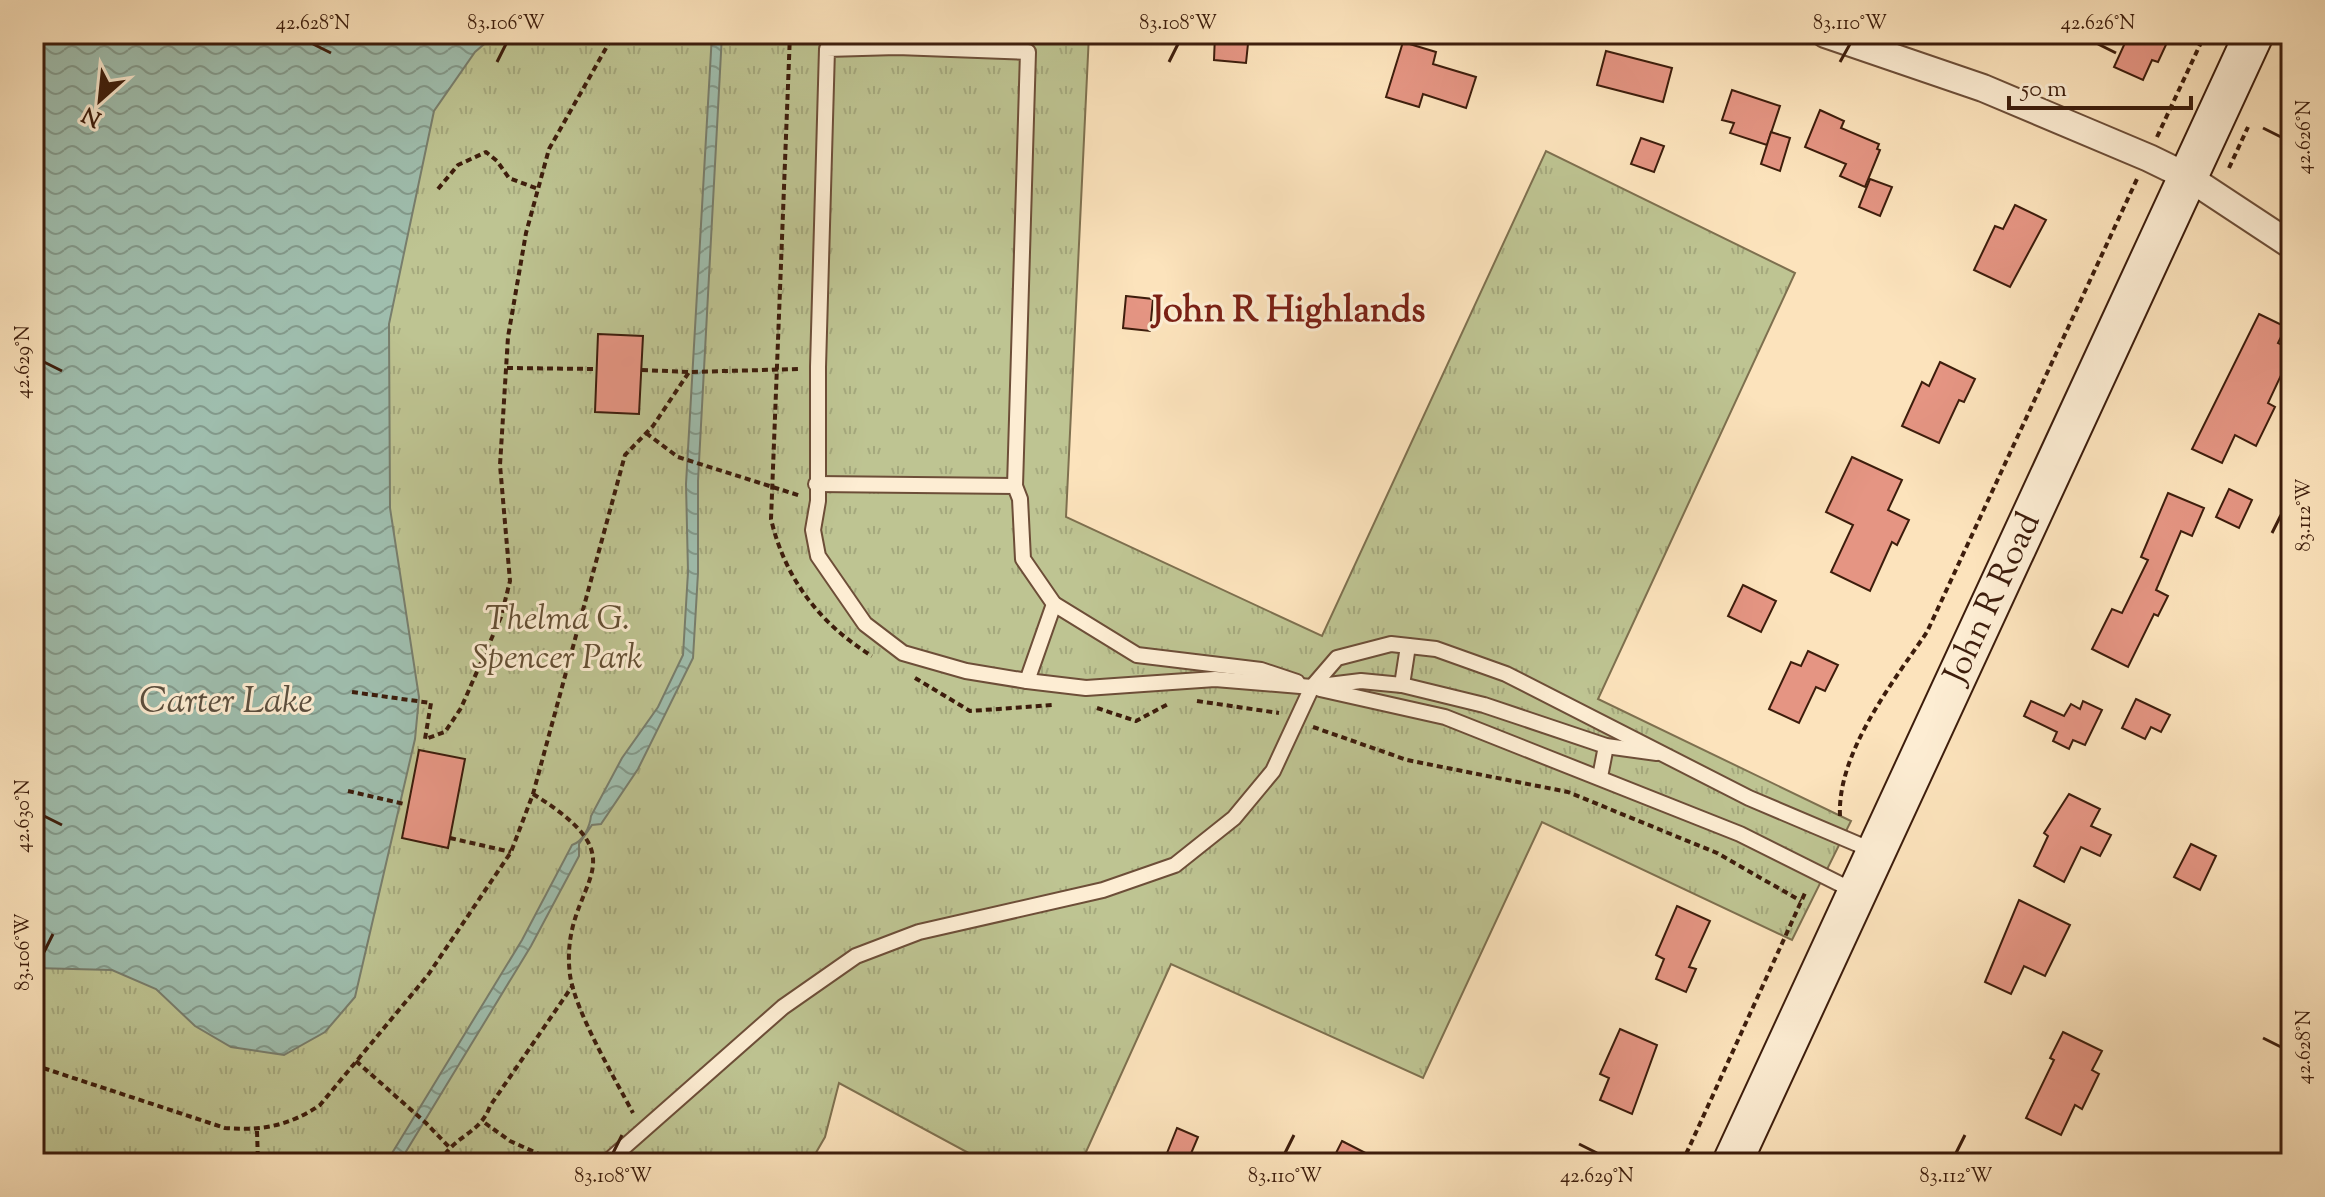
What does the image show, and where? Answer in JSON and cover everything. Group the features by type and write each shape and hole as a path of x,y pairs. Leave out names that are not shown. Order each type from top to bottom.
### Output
{"main road":[{"name":"John R Road","path":"1732,1163 2254,34"}],"street":[{"path":"1825,34 1983,88 2188,177 2291,245"}],"lane":[{"path":"1657,753 1606,746 1484,705 1402,685 1361,681 1312,687 1215,679 1086,688 1027,681 966,671 903,653 865,624 818,556 813,530 818,501 818,367 828,42 1028,52 1015,486 1020,499 1023,559 1054,604 1137,655 1261,670 1312,687 1445,717 1740,834 1856,892"},
{"path":"816,484 1015,486"},
{"path":"1027,681 1054,604"},
{"path":"606,1163 783,1007 856,956 919,932 1103,890 1175,865 1234,818 1273,771 1312,687 1337,658 1391,644 1436,649 1506,674 1749,798 1875,851"},
{"path":"1402,685 1408,646"},
{"path":"1600,777 1606,746"}],"path":[{"path":"352,692 431,703 425,739 445,732 461,708 501,617 510,581 500,465 508,337 526,233 549,149 614,34"},
{"path":"790,34 771,519 778,552 803,594 839,635 877,659"},
{"path":"2156,139 2205,34"},
{"path":"438,189 458,165 486,152 509,178 538,189"},
{"path":"1840,816 1843,780 1892,679 1927,632 2138,177"},
{"path":"642,370 689,372 818,367"},
{"path":"506,368 596,369"},
{"path":"34,1065 225,1128 257,1131 303,1116 320,1105 428,975 511,852 533,794 625,455 646,433 689,372"},
{"path":"646,433 678,457 818,501"},
{"path":"902,672 970,711 1063,705"},
{"path":"1089,705 1136,721 1178,697"},
{"path":"1193,701 1274,711 1407,760 1568,792 1717,853 1801,901"},
{"path":"348,791 404,804"},
{"path":"533,794 581,831 595,857 593,873 575,913 568,945 573,985 618,1085 642,1129"},
{"path":"450,838 511,852"},
{"path":"1682,1163 1805,893"},
{"path":"440,1163 449,1147 485,1123 490,1106 573,985"},
{"path":"356,1061 449,1147"},
{"path":"485,1123 510,1141 559,1163"},
{"path":"257,1131 258,1163"}],"green space":[{"name":"Thelma G. Spencer Park","path":"34,34 1089,34 1066,517 1322,636 1546,151 1795,273 1598,699 1851,821 1792,940 1542,822 1423,1078 1171,964 1081,1163 987,1163 839,1083 825,1137 810,1163 34,1163"}],"water":[{"name":"Carter Lake","path":"34,34 496,34 475,52 434,111 389,324 390,508 419,697 415,739 355,997 325,1032 284,1055 231,1047 195,1026 156,989 112,970 34,968"},
{"path":"712,34 722,34 698,481 698,573 693,658 638,769 601,824 592,825 579,844 579,856 531,946 399,1163 386,1163 522,940 572,845 585,833 622,758 658,707 683,655 688,572 686,484"}],"building":[{"path":"1215,34 1249,34 1246,63 1214,60"},
{"path":"2129,34 2171,34 2158,62 2152,60 2143,80 2114,67"},
{"path":"1403,42 1436,52 1433,64 1476,77 1466,108 1423,94 1419,107 1386,97"},
{"path":"1606,51 1672,68 1663,102 1597,85"},
{"path":"1732,90 1780,106 1767,145 1730,133 1734,123 1722,120"},
{"path":"1820,110 1844,121 1841,128 1879,144 1877,149 1880,150 1865,187 1840,176 1846,164 1805,147"},
{"path":"1771,132 1790,138 1780,171 1761,164"},
{"path":"1641,138 1664,146 1654,172 1631,164"},
{"path":"1870,179 1892,187 1880,216 1859,207"},
{"path":"2015,205 2046,220 2010,287 1974,270 1995,226 2003,229"},
{"path":"1126,296 1153,299 1150,331 1123,328"},
{"path":"2259,314 2286,327 2278,343 2291,349 2291,354 2268,403 2275,407 2256,446 2235,435 2222,463 2192,449"},
{"path":"598,334 643,336 639,414 595,412"},
{"path":"1940,362 1975,379 1964,402 1959,400 1939,443 1902,426 1922,382 1929,386"},
{"path":"1852,457 1902,480 1888,510 1909,520 1897,545 1892,542 1870,591 1831,572 1853,525 1826,512"},
{"path":"2229,489 2252,500 2239,528 2216,517"},
{"path":"2168,493 2204,508 2192,536 2181,531 2156,590 2168,596 2158,616 2154,614 2128,667 2092,649 2112,609 2122,613 2148,560 2141,557"},
{"path":"1743,585 1776,601 1761,632 1728,616"},
{"path":"1808,651 1838,665 1825,691 1816,687 1799,723 1769,709 1791,662 1801,666"},
{"path":"2136,699 2170,715 2161,732 2151,727 2145,739 2122,728"},
{"path":"2031,701 2064,716 2071,704 2080,709 2083,701 2102,710 2085,745 2073,740 2069,749 2053,741 2057,732 2024,716"},
{"path":"419,750 465,759 448,848 402,838"},
{"path":"2069,794 2100,809 2091,826 2111,835 2100,856 2081,847 2064,882 2034,866 2048,836 2044,833"},
{"path":"2191,844 2216,856 2200,890 2174,877"},
{"path":"2019,900 2070,925 2045,976 2024,966 2011,994 1985,982"},
{"path":"1677,906 1710,921 1689,967 1696,969 1686,992 1656,979 1664,959 1656,955"},
{"path":"1620,1029 1657,1045 1632,1114 1600,1100 1609,1078 1600,1074"},
{"path":"2063,1032 2102,1051 2092,1070 2099,1074 2082,1109 2075,1105 2061,1135 2026,1118 2054,1060 2050,1058"},
{"path":"1177,1128 1198,1137 1187,1163 1163,1163"},
{"path":"1342,1141 1385,1163 1331,1163"}],"district":[{"name":"John R Highlands","path":"1289,312"}]}
